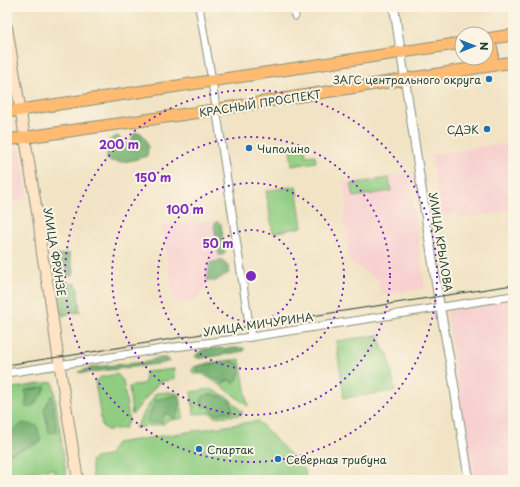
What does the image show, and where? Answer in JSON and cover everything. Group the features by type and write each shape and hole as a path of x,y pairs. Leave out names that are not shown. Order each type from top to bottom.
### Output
{"main road":[{"name":"УЛИЦА ФРУНЗЕ","path":"7,27 78,480"},
{"path":"494,38 513,35"},
{"path":"7,112 454,44"},
{"name":"КРАСНЫЙ ПРОСПЕКТ","path":"494,65 513,62"},
{"name":"КРАСНЫЙ ПРОСПЕКТ","path":"7,140 216,110 490,66"}],"street":[{"path":"199,7 212,81 251,337"},
{"path":"293,7 295,16"},
{"name":"УЛИЦА КРЫЛОВА","path":"394,7 440,308 469,480"},
{"name":"УЛИЦА МИЧУРИНА","path":"7,373 513,296"}],"shaded area":[{"path":"513,142 513,210 461,218 457,213 441,216 431,155"},
{"path":"21,149 28,199 7,203 7,151"},
{"path":"409,173 425,288 381,295 378,279 350,262 344,220 347,203 344,183"},
{"path":"215,220 225,281 208,283 197,299 174,302 162,226 194,221 196,223"},
{"path":"513,299 513,480 472,480 447,311"}],"green space":[{"path":"135,133 141,133 147,141 147,156 123,162 107,160 107,146 110,139 118,136 123,143 131,143"},
{"path":"305,148 306,156 315,155 316,162 292,166 290,150"},
{"path":"389,178 391,191 354,197 351,184"},
{"path":"296,186 302,227 273,233 266,191"},
{"path":"217,221 221,224 225,253 223,255 219,255 214,225"},
{"path":"69,253 74,272 73,275 56,275 54,256"},
{"path":"222,260 228,265 229,273 216,281 207,280 210,263"},
{"path":"70,283 76,284 78,288 80,312 62,316 58,301 58,293 61,286"},
{"path":"379,335 382,348 388,354 395,391 344,398 336,341"},
{"path":"244,348 244,351 221,355 201,358 197,358 195,356 200,351 205,349"},
{"path":"157,358 167,358 170,361 89,373 78,372 93,367 147,362"},
{"path":"240,359 248,406 223,387 202,374 193,374 192,370 194,367 212,362"},
{"path":"232,361 238,363 239,369 238,377 233,384 228,380 222,384 204,372 197,372 198,366"},
{"path":"174,369 174,379 159,382 132,415 129,387 145,383 145,372"},
{"path":"117,374 123,380 129,420 125,428 107,430 102,426 95,381 101,377"},
{"path":"53,382 67,480 56,480 54,469 25,472 21,476 21,480 7,480 7,389"},
{"path":"46,387 36,403 29,408 25,406 27,397 25,390"},
{"path":"211,389 229,398 243,413 240,415 214,417 210,413 194,414 191,392"},
{"path":"170,392 180,394 183,418 166,421 164,424 135,428 156,393"},
{"path":"210,394 221,396 230,401 233,410 231,413 224,412 214,414 209,405 207,407 203,407 201,405 202,398"},
{"path":"52,395 57,432 49,433 44,409"},
{"path":"176,395 180,407 178,414 174,419 169,414 165,414 162,423 149,423 147,421 155,400"},
{"name":"Спартак","path":"258,421 305,470 306,480 93,480 91,461 94,458 108,456 116,443"},
{"path":"23,423 37,426 41,442 7,455 7,435"}],"tram line":[{"path":"7,365 513,285"}],"place":[{"name":"ЗАГС центрального округа","path":"489,79"},
{"name":"СДЭК","path":"487,129"},
{"name":"Чиполино","path":"249,148"},
{"name":"Спартак","path":"199,449"},
{"name":"Северная трибуна","path":"278,459"}]}
